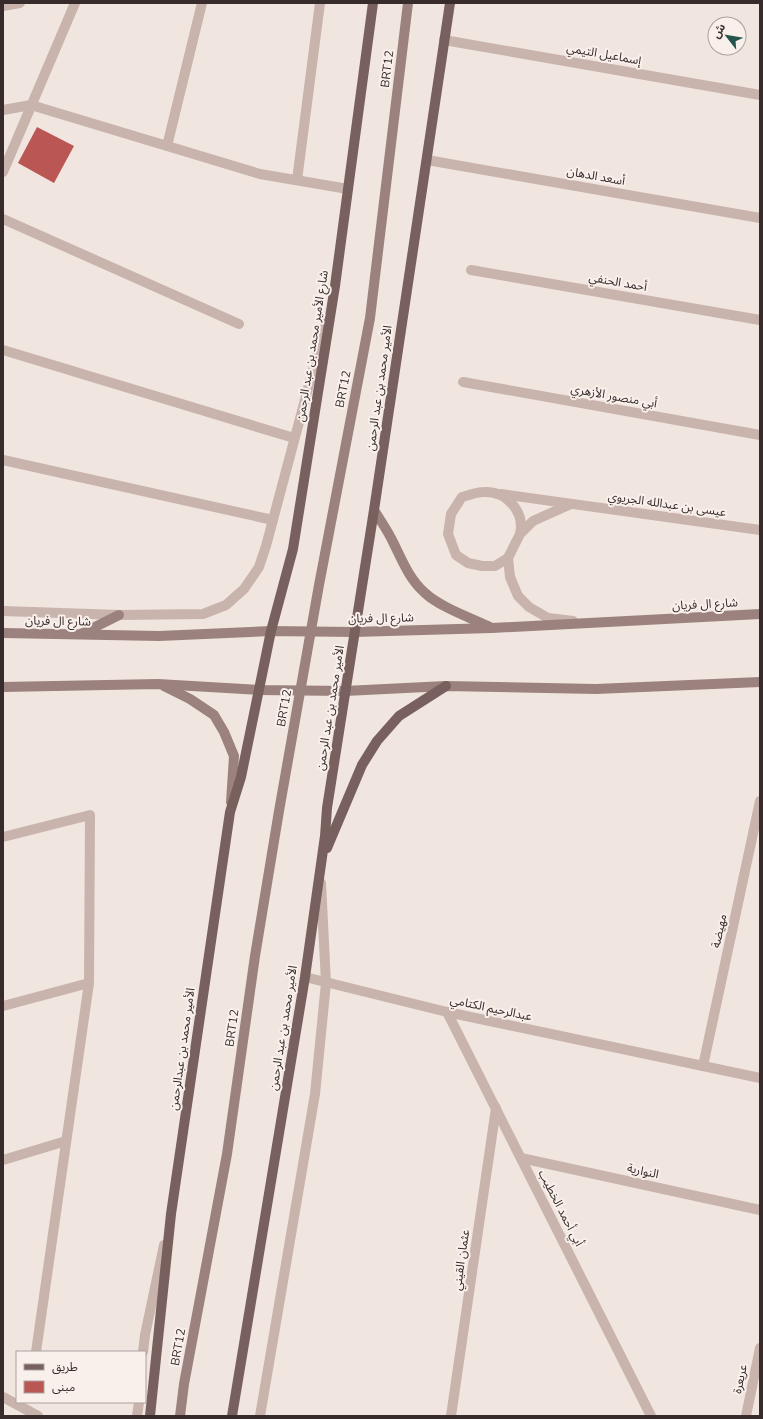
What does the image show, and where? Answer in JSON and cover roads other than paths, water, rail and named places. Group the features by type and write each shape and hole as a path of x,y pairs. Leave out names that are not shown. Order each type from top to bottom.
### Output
{"main road":[{"name":"شارع الأمير محمد بن عبد الرحمن","path":"259,690 271,631 293,549 335,286 373,3"},
{"name":"BRT12","path":"180,1416 184,1384 227,1154 255,956 300,690 370,318 408,3"},
{"name":"الأمير محمد بن عبد الرحمن","path":"232,1416 305,977 321,867 327,808 374,510 450,3"},
{"path":"374,510 393,541 412,580 426,594 445,606 492,628"},
{"name":"شارع ال فريان","path":"3,633 159,636 271,631 354,632 492,628 760,614"},
{"path":"80,635 119,615"},
{"path":"3,687 158,684 259,690 345,691 446,686 596,689 760,682"},
{"path":"158,684 190,699 214,715 224,732 234,756 230,812"},
{"path":"321,867 362,765 377,741 399,716 446,686"},
{"name":"الأمير محمد بن عبدالرحمن","path":"150,1416 171,1214 230,812 241,777 259,690"}],"street":[{"path":"3,6 20,3"},
{"path":"3,172 75,3"},
{"path":"167,146 202,3"},
{"path":"297,180 320,3"},
{"name":"إسماعيل التيمي","path":"444,40 760,95"},
{"path":"3,110 31,105 260,174 348,189"},
{"name":"أسعد الدهان","path":"427,160 760,218"},
{"path":"3,219 239,324"},
{"name":"أحمد الحنفي","path":"471,270 760,320"},
{"path":"3,611 119,615 203,614 226,605 244,589 259,567 273,520 335,286"},
{"path":"3,350 294,438"},
{"name":"أبي منصور الأزهري","path":"463,382 760,435"},
{"path":"3,460 273,520"},
{"path":"484,492 497,493 516,509 521,520 520,534 508,558 495,566 468,563 456,555 448,534 452,514 462,497 484,492"},
{"name":"عيسى بن عبدالله الجريوي","path":"497,493 760,530"},
{"path":"520,534 533,521 571,504"},
{"path":"508,558 510,577 518,596 529,607 548,618 587,623"},
{"name":"مهيضة","path":"703,1066 760,801"},
{"path":"3,837 90,815 90,983 36,1351"},
{"path":"260,1416 315,1094 326,983 321,867"},
{"path":"305,977 326,983"},
{"path":"3,1006 90,983"},
{"name":"عبدالرحيم الكتامي","path":"326,983 447,1012 760,1078"},
{"name":"أبي أحمد الخطيب","path":"447,1012 651,1416"},
{"name":"عثمان القيني","path":"451,1416 496,1108"},
{"path":"3,1160 66,1141"},
{"name":"النوارية","path":"521,1158 760,1210"},
{"path":"143,1351 145,1335 171,1214"},
{"name":"عريعرة","path":"746,1416 760,1349"},
{"path":"3,1397 16,1402"},
{"path":"137,1416 138,1403"},
{"path":"28,1406 38,1416"}]}
